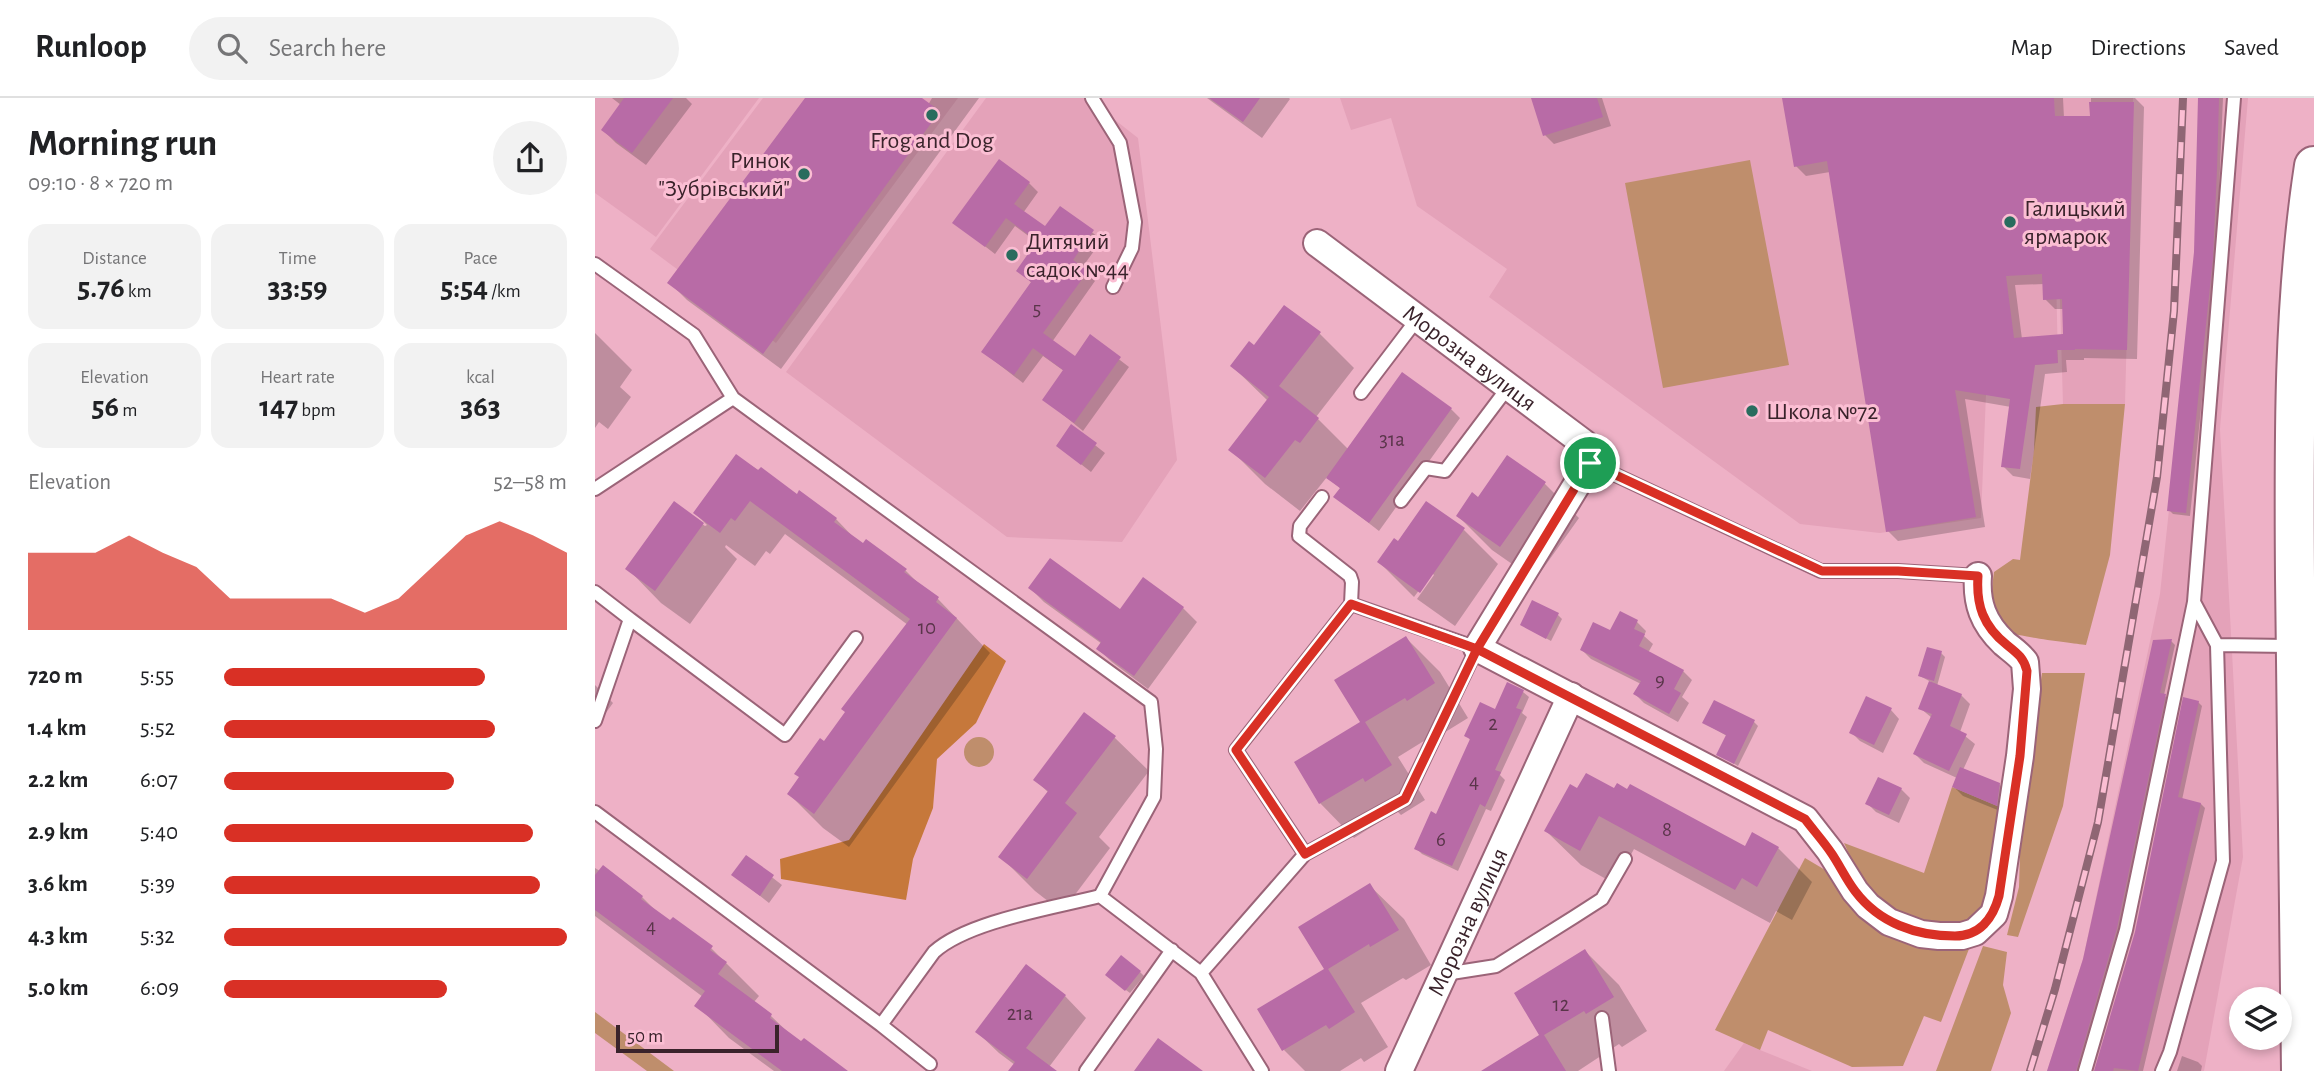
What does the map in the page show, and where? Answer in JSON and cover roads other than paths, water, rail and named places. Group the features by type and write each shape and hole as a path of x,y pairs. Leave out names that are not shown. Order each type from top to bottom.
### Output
{"main road":[{"path":"2301,1071 2307,991 2294,646 2304,580 2293,458 2296,353 2306,218 2314,166"}],"street":[{"name":"Морозна вулиця","path":"1317,243 1585,444 1590,463"},
{"path":"1590,463 1477,649 1805,819 1868,906 1889,922 1921,934 1962,936 1975,932 1994,914 2010,827 2020,756 2027,671 2025,662 2018,653 2005,644 1983,617 1978,604 1978,576"},
{"name":"Морозна вулиця","path":"1399,1071 1571,696"}],"lane":[{"path":"1092,98 1120,143 1135,222 1132,248 1113,287"},
{"path":"2085,1071 2126,930 2195,602 2234,98"},
{"path":"595,264 694,335 733,398 1151,702 1156,749 1154,797 1100,896 992,923 944,942 881,1025"},
{"path":"1361,393 1418,318"},
{"path":"1401,501 1426,468 1445,471 1509,386"},
{"path":"595,489 733,398"},
{"path":"1590,463 1822,571 1898,571 1978,576"},
{"path":"1305,854 1236,750 1351,604 1350,576 1299,536 1300,526 1322,497"},
{"path":"595,592 785,735 856,638"},
{"path":"2162,1071 2170,1052 2223,861 2217,645 2195,602"},
{"path":"1201,973 1305,854 1405,799 1477,649 1351,604"},
{"path":"595,720 630,619"},
{"path":"2217,645 2294,646"},
{"path":"595,812 930,1064"},
{"path":"1445,974 1496,966 1574,918 1602,899 1625,859"},
{"path":"1100,896 1201,973 1262,1071"},
{"path":"1086,1071 1172,950"},
{"path":"1602,1018 1609,1071"}],"railway":[{"path":"2030,1071 2055,989 2098,822 2157,477 2174,311 2183,98"}],"place":[{"name":"Frog and Dog","path":"932,115"},
{"name":"Ринок \"Зубрівський\"","path":"804,174"},
{"name":"Галицький ярмарок","path":"2010,222"},
{"name":"Дитячий садок №44","path":"1012,255"},
{"name":"Школа №72","path":"1752,411"}]}
